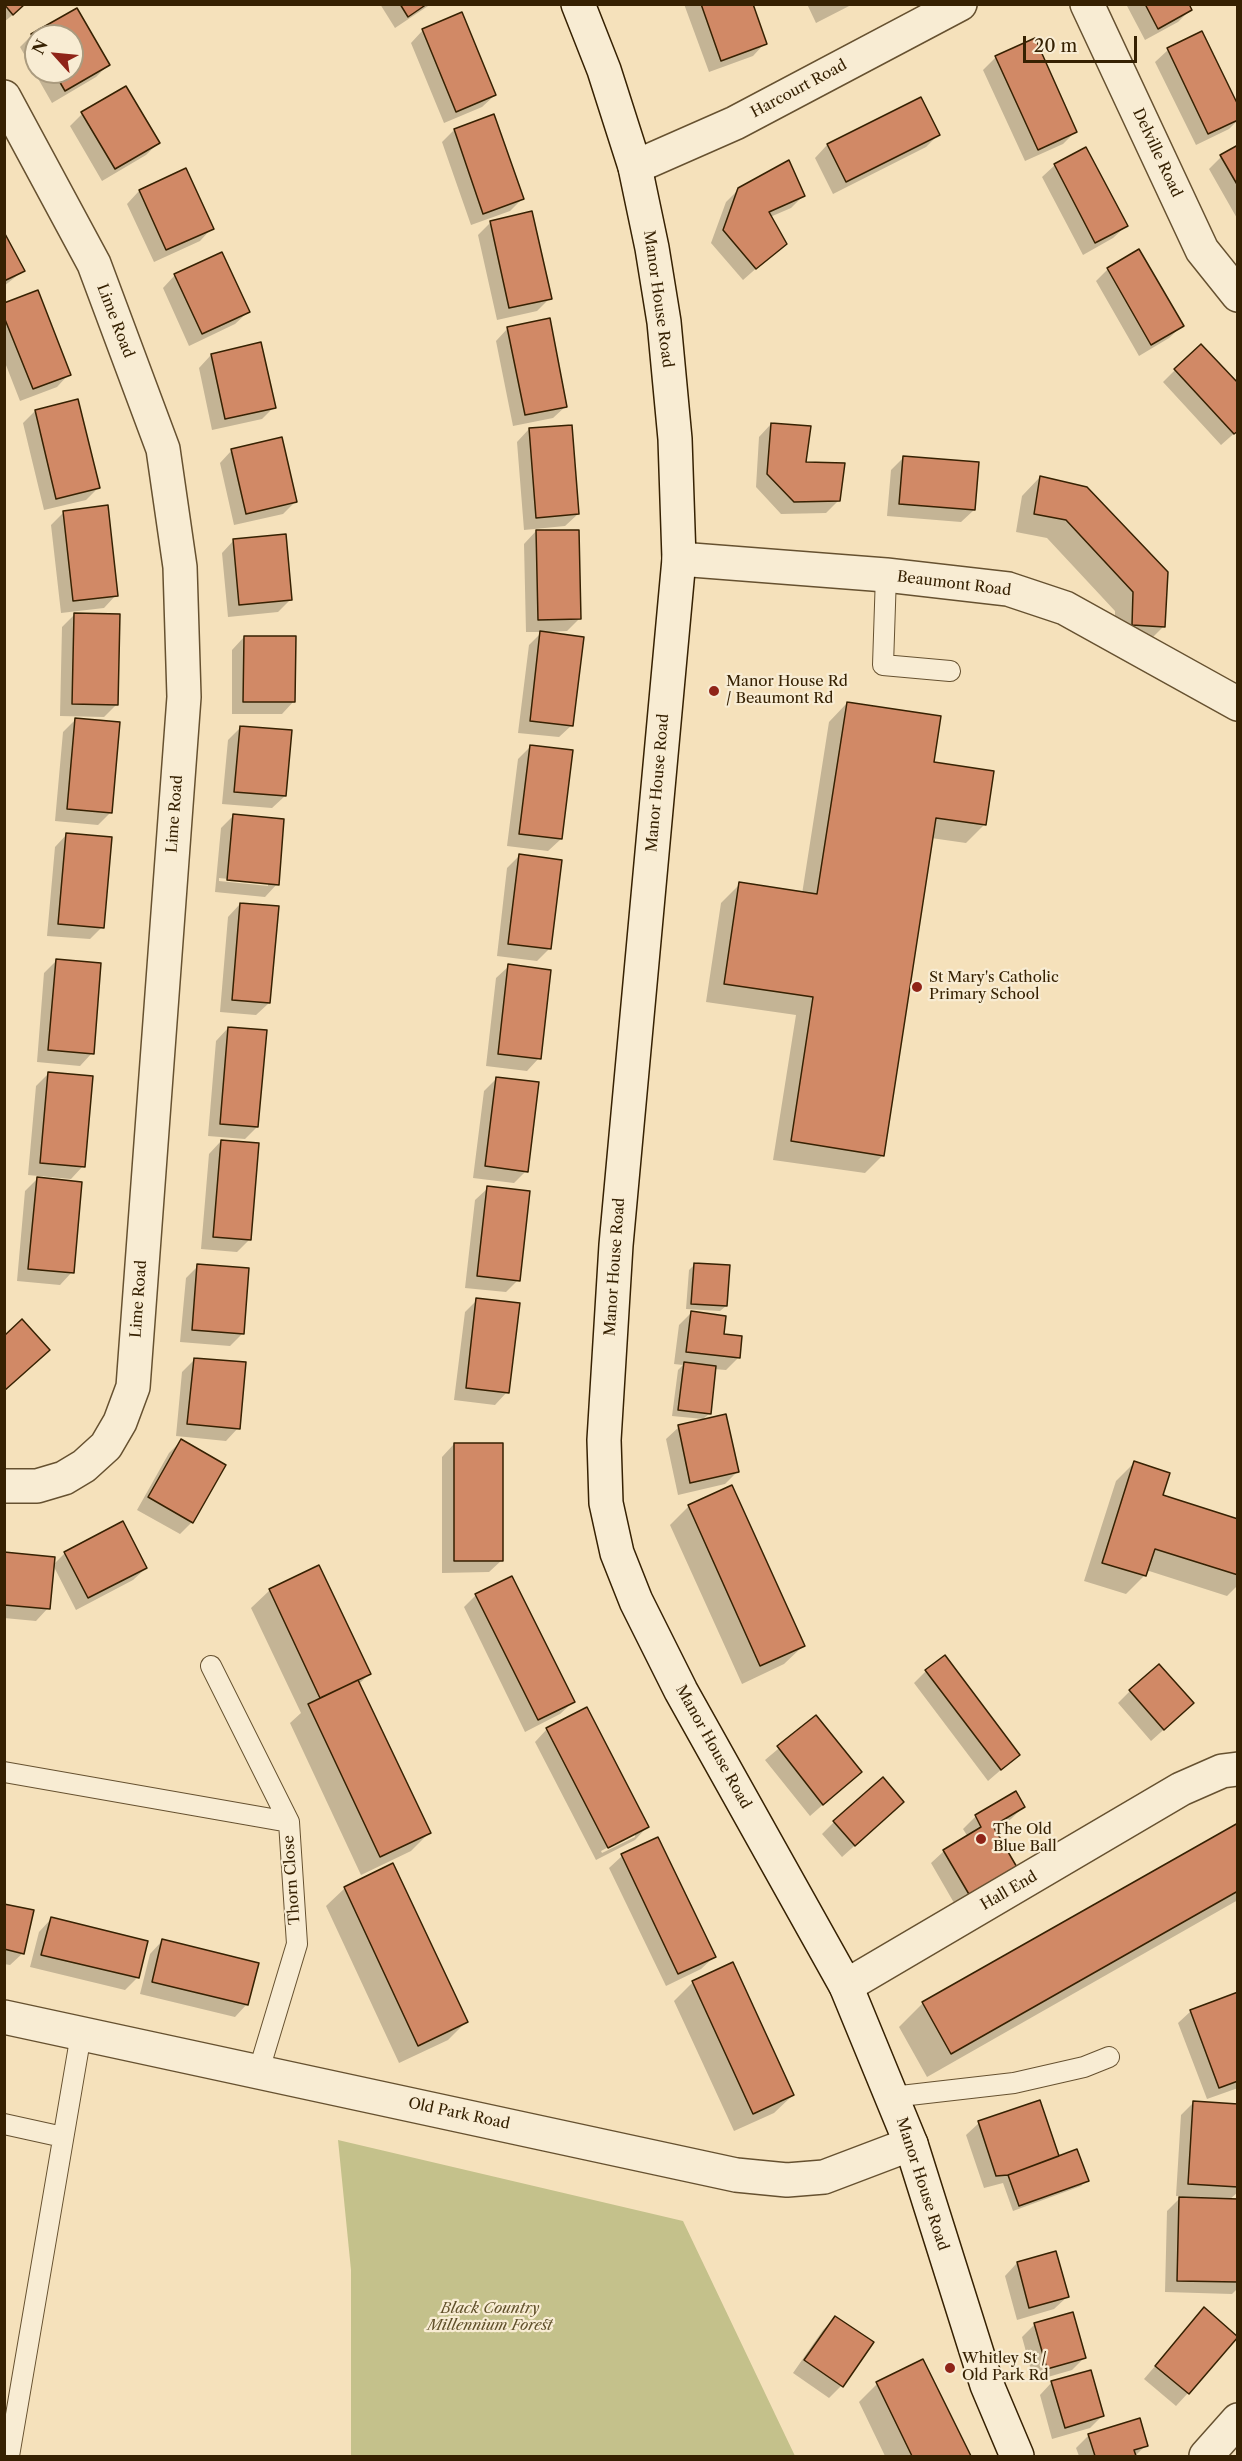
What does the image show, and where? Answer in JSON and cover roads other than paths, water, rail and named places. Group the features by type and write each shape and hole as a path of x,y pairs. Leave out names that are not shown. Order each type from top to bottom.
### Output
{"street":[{"name":"Manor House Road","path":"578,4 604,69 635,167 652,248 664,322 675,439 679,560 616,1245 604,1440 606,1503 617,1553 636,1601 681,1691 846,1986 911,2144 987,2385 1017,2457"},
{"name":"Harcourt Road","path":"635,167 735,123 960,4"},
{"name":"Delville Road","path":"1088,4 1202,250 1238,295"},
{"name":"Lime Road","path":"4,97 94,264 163,449 180,567 184,697 133,1387 120,1422 106,1446 84,1466 64,1478 37,1486 4,1486"},
{"name":"Beaumont Road","path":"679,560 886,575 1008,589 1065,608 1238,704"},
{"name":"Hall End","path":"846,1986 1181,1790 1222,1772 1238,1769"},
{"name":"Old Park Road","path":"4,2016 736,2175 787,2180 825,2177 911,2144"},
{"path":"1211,2455 1238,2421"}],"lane":[{"path":"886,575 883,665 950,671"},
{"name":"Thorn Close","path":"211,1665 289,1822 297,1944 259,2070"},
{"path":"4,1772 289,1822"},
{"path":"9,2457 81,2034"},
{"path":"892,2097 1014,2083 1084,2067 1109,2057"},
{"path":"4,2124 63,2137"}],"place":[{"name":"Manor House Rd / Beaumont Rd","path":"714,691"},
{"name":"St Mary's Catholic Primary School","path":"917,987"},
{"name":"The Old Blue Ball","path":"981,1839"},
{"name":"Whitley St / Old Park Rd","path":"950,2368"}],"park label":[{"name":"Black Country Millennium Forest","path":"490,2318"}]}
